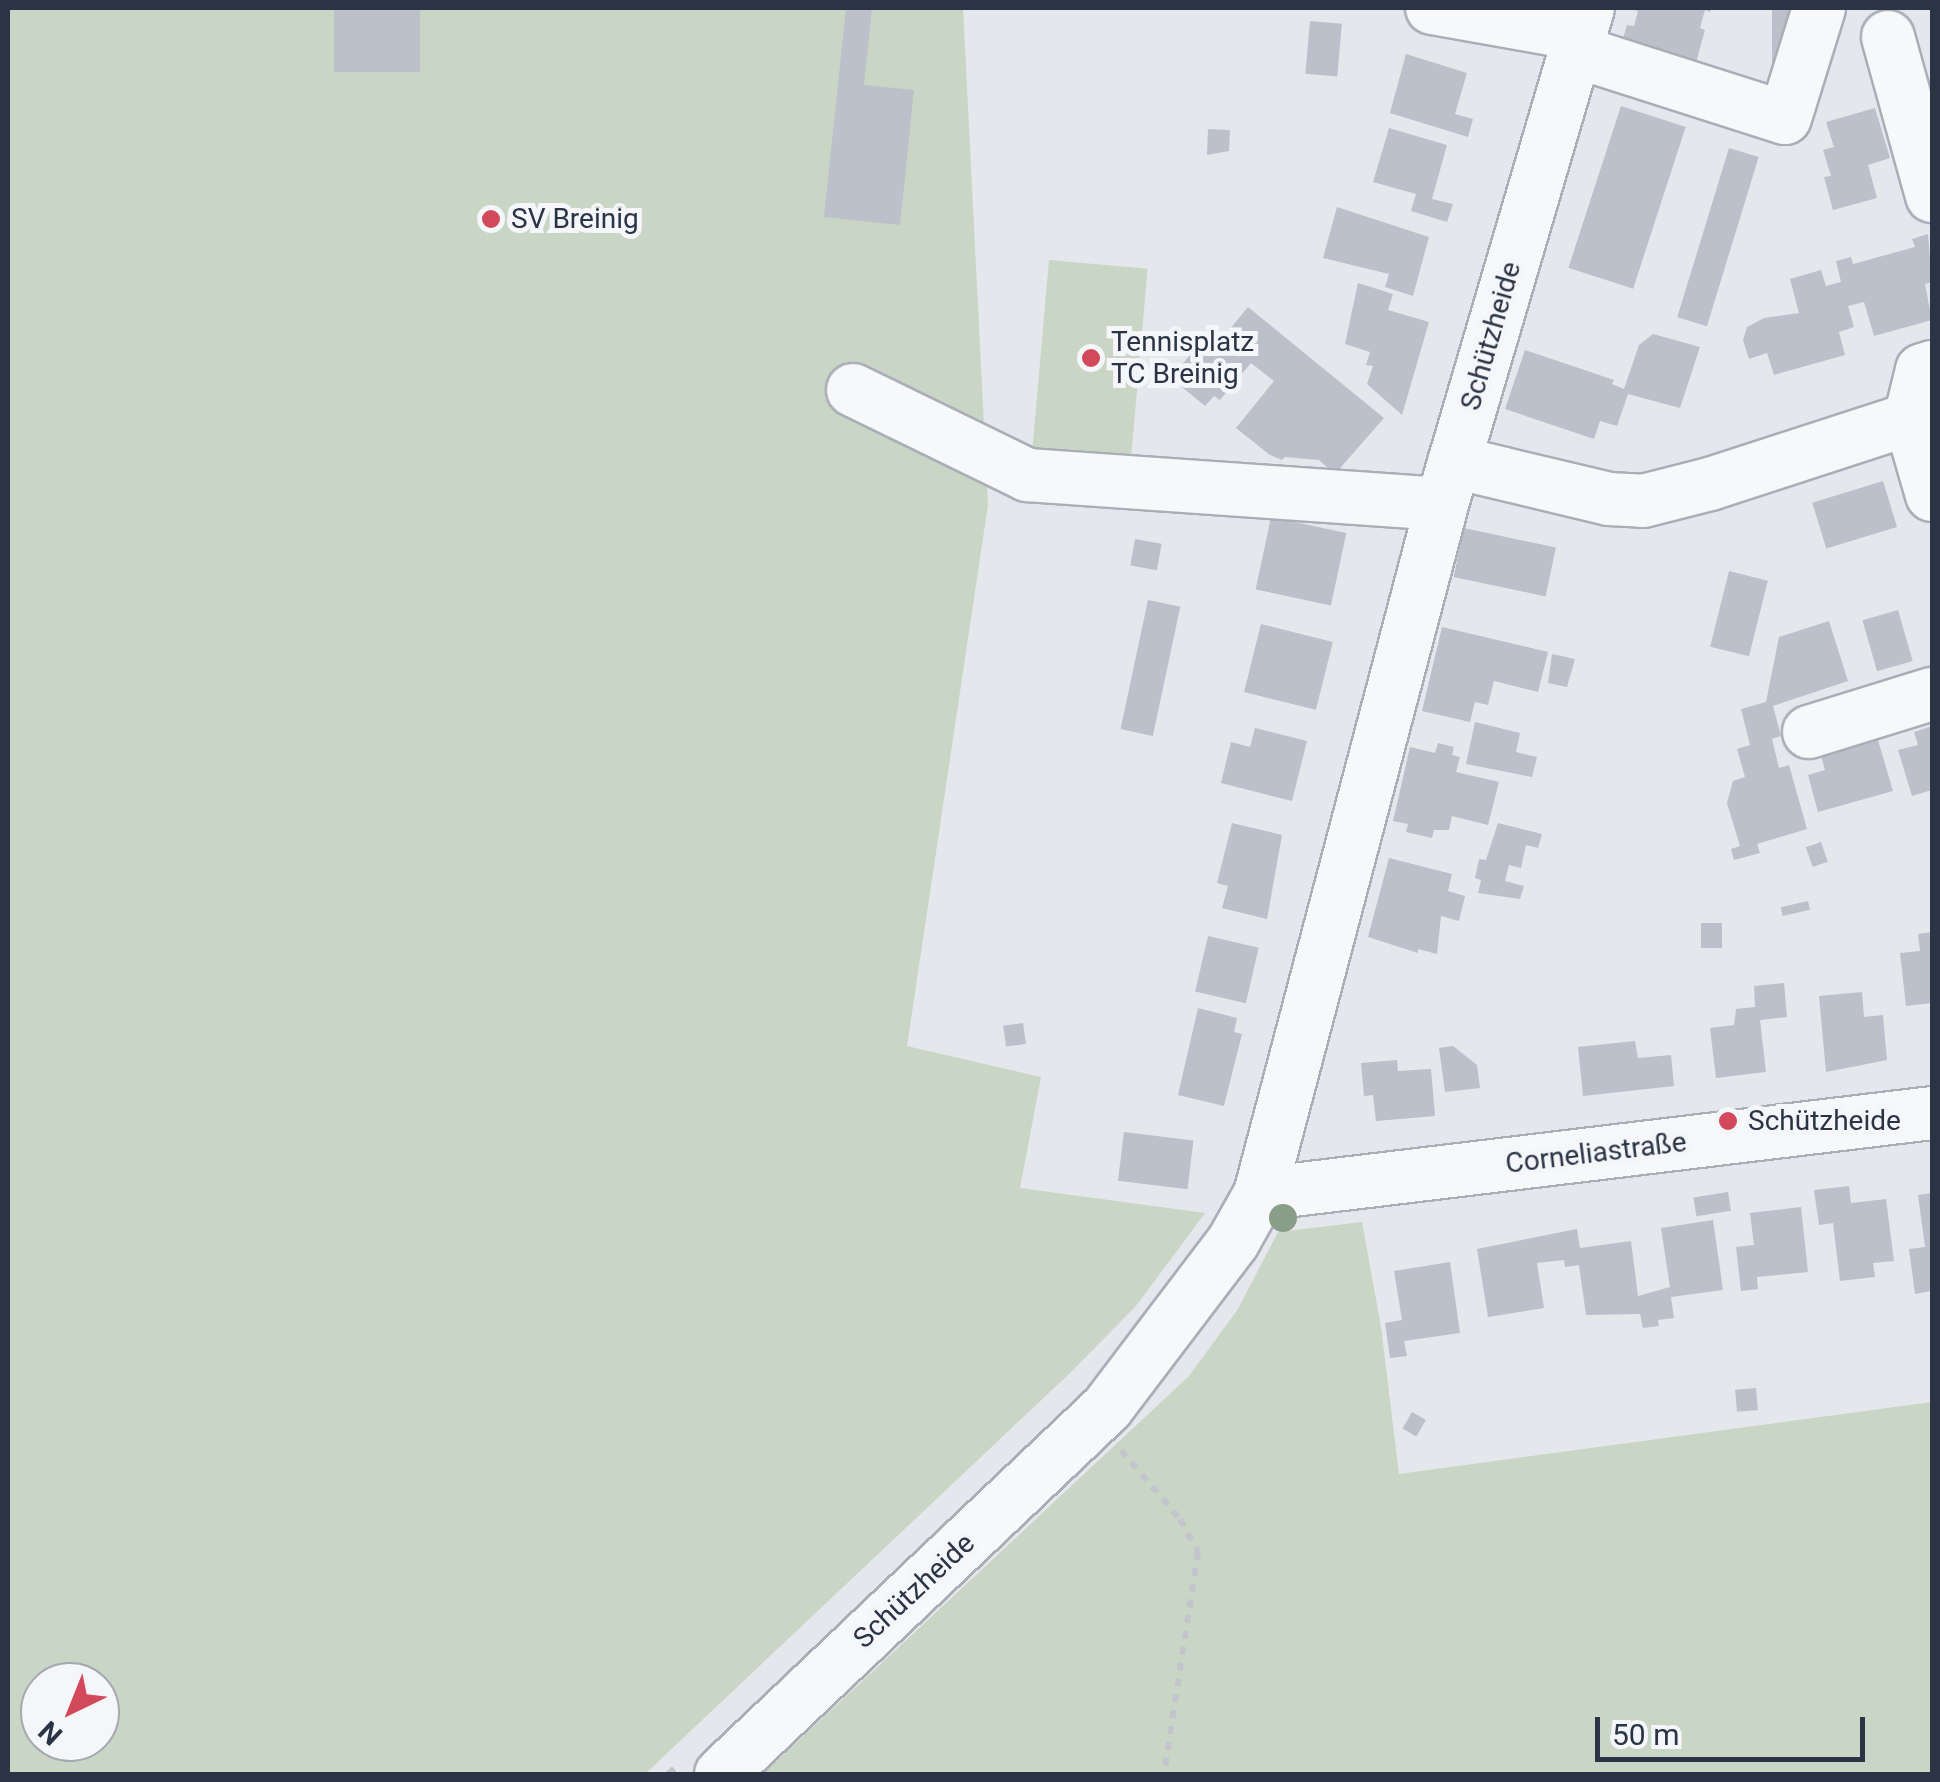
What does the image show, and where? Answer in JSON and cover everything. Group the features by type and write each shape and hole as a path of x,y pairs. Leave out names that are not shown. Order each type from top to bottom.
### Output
{"street":[{"path":"1432,8 1581,31 1785,118 1819,8"},
{"name":"Schützheide","path":"721,1774 1100,1415 1233,1242 1260,1194 1448,483 1581,31"},
{"path":"1888,37 1932,196"},
{"path":"1932,367 1922,370 1910,419 1932,495"},
{"path":"853,390 1027,475 1448,483 1643,500 1710,484 1910,419"},
{"path":"1809,732 1932,694"},
{"name":"Corneliastraße","path":"1260,1194 1932,1113"}],"path":[{"path":"1100,1415 1180,1519 1198,1552 1164,1774"}],"green space":[{"path":"8,8 963,8 988,505 907,1046 1041,1077 1020,1188 1205,1213 1136,1306 1069,1374 645,1774 8,1774"},
{"name":"Tennisplatz TC Breinig","path":"1049,260 1148,269 1131,457 1033,448"},
{"path":"1362,1222 1381,1327 1399,1474 1932,1402 1932,1774 763,1774 1189,1376 1238,1309 1278,1232"}],"building":[{"path":"334,8 420,8 420,72 334,72"},
{"path":"846,8 872,8 864,85 914,90 900,225 824,217"},
{"path":"1629,8 1711,8 1710,12 1705,10 1700,28 1705,30 1694,70 1617,59 1627,25 1634,26 1638,11"},
{"path":"1772,8 1801,8 1801,99 1772,99"},
{"path":"1310,21 1342,24 1337,77 1305,74"},
{"path":"1406,54 1467,73 1455,114 1473,119 1468,137 1390,113"},
{"path":"1621,106 1686,127 1633,289 1568,268"},
{"path":"1875,108 1890,158 1868,165 1877,198 1833,210 1824,177 1831,176 1823,150 1834,147 1826,122"},
{"path":"1389,128 1447,145 1432,199 1453,204 1447,222 1411,211 1416,194 1373,182"},
{"path":"1208,129 1230,130 1229,151 1207,155"},
{"path":"1729,148 1759,157 1707,326 1677,317"},
{"path":"1337,207 1429,237 1413,296 1385,287 1389,274 1323,258"},
{"path":"1928,234 1932,282 1925,284 1932,320 1874,336 1864,302 1848,306 1854,327 1839,332 1845,355 1774,375 1767,353 1749,359 1743,340 1747,327 1764,318 1799,313 1790,279 1821,270 1826,286 1841,282 1836,261 1851,257 1853,264 1915,247 1912,239"},
{"path":"1358,283 1393,294 1388,310 1429,322 1402,415 1367,384 1373,366 1366,365 1370,352 1345,344"},
{"path":"1248,307 1384,418 1335,474 1319,460 1282,460 1270,455 1236,428 1274,381 1251,363 1220,400 1214,396 1205,406 1171,378 1199,344 1210,353"},
{"path":"1653,334 1700,347 1680,408 1628,394 1617,426 1600,421 1594,439 1505,409 1525,350 1614,380 1612,384 1624,389 1639,345"},
{"path":"1883,481 1897,527 1826,549 1812,503"},
{"path":"1271,517 1346,533 1331,605 1256,589"},
{"path":"1464,528 1556,548 1546,596 1454,577"},
{"path":"1135,539 1162,544 1157,570 1130,566"},
{"path":"1729,571 1768,581 1749,656 1710,647"},
{"path":"1148,600 1180,607 1153,736 1121,729"},
{"path":"1898,610 1913,661 1877,671 1862,620"},
{"path":"1829,621 1848,681 1773,706 1781,736 1772,739 1779,768 1789,765 1807,829 1757,844 1760,853 1734,860 1731,849 1740,846 1727,803 1733,781 1745,777 1737,749 1750,745 1741,709 1766,702 1779,637"},
{"path":"1261,624 1333,642 1316,710 1244,692"},
{"path":"1442,627 1548,652 1538,692 1494,681 1488,705 1475,702 1470,722 1422,711"},
{"path":"1552,654 1575,659 1567,687 1548,683"},
{"path":"1475,722 1520,733 1516,752 1537,757 1532,777 1466,764"},
{"path":"1932,726 1932,790 1912,796 1898,750 1918,745 1914,732"},
{"path":"1255,728 1307,741 1292,801 1221,783 1231,742 1250,747"},
{"path":"1878,740 1893,791 1818,812 1808,775 1825,770 1821,756"},
{"path":"1438,743 1454,747 1452,755 1460,757 1456,772 1499,782 1488,825 1452,816 1449,830 1434,830 1432,838 1406,832 1408,824 1393,821 1410,747 1435,753"},
{"path":"1232,823 1282,835 1267,919 1222,908 1228,886 1217,883"},
{"path":"1498,823 1542,834 1538,848 1526,845 1521,868 1509,865 1505,881 1524,886 1520,899 1478,893 1481,880 1475,878 1479,859 1486,860"},
{"path":"1821,842 1828,862 1813,867 1806,847"},
{"path":"1389,858 1452,874 1448,891 1465,896 1459,921 1441,916 1437,954 1418,949 1418,953 1368,937"},
{"path":"1808,901 1810,910 1783,916 1781,907"},
{"path":"1701,923 1722,923 1722,948 1701,948"},
{"path":"1932,932 1932,1003 1906,1006 1900,953 1920,951 1918,934"},
{"path":"1208,936 1259,948 1246,1003 1195,992"},
{"path":"1784,983 1787,1017 1760,1020 1766,1072 1716,1078 1710,1028 1734,1025 1736,1009 1755,1007 1754,986"},
{"path":"1862,992 1864,1017 1883,1015 1887,1060 1826,1072 1819,996"},
{"path":"1198,1008 1237,1018 1234,1032 1242,1034 1224,1106 1178,1095"},
{"path":"1023,1023 1026,1044 1006,1047 1003,1026"},
{"path":"1635,1041 1638,1058 1671,1055 1674,1086 1583,1096 1578,1047"},
{"path":"1453,1046 1477,1065 1480,1088 1445,1092 1439,1048"},
{"path":"1397,1060 1398,1071 1431,1069 1435,1116 1376,1121 1373,1095 1364,1096 1361,1063"},
{"path":"1124,1132 1193,1141 1188,1189 1118,1181"},
{"path":"1849,1186 1851,1203 1886,1199 1894,1261 1873,1263 1875,1277 1840,1281 1833,1223 1819,1225 1814,1190"},
{"path":"1728,1192 1731,1211 1696,1216 1693,1197"},
{"path":"1932,1193 1931,1291 1915,1294 1909,1249 1925,1247 1918,1195"},
{"path":"1801,1207 1808,1272 1757,1277 1758,1289 1741,1291 1736,1247 1754,1245 1750,1213"},
{"path":"1713,1220 1723,1290 1671,1297 1674,1318 1658,1320 1659,1326 1643,1328 1640,1314 1586,1315 1579,1265 1565,1267 1564,1260 1537,1263 1544,1308 1488,1317 1477,1249 1577,1229 1580,1248 1631,1241 1638,1296 1670,1287 1661,1228"},
{"path":"1450,1262 1460,1333 1404,1341 1407,1356 1390,1358 1385,1323 1402,1320 1394,1271"},
{"path":"1756,1388 1758,1410 1737,1412 1735,1390"},
{"path":"1412,1412 1426,1420 1416,1436 1402,1428"}],"place":[{"name":"SV Breinig","path":"491,219"},
{"name":"Tennisplatz TC Breinig","path":"1091,358"},
{"name":"Schützheide","path":"1728,1121"}]}
